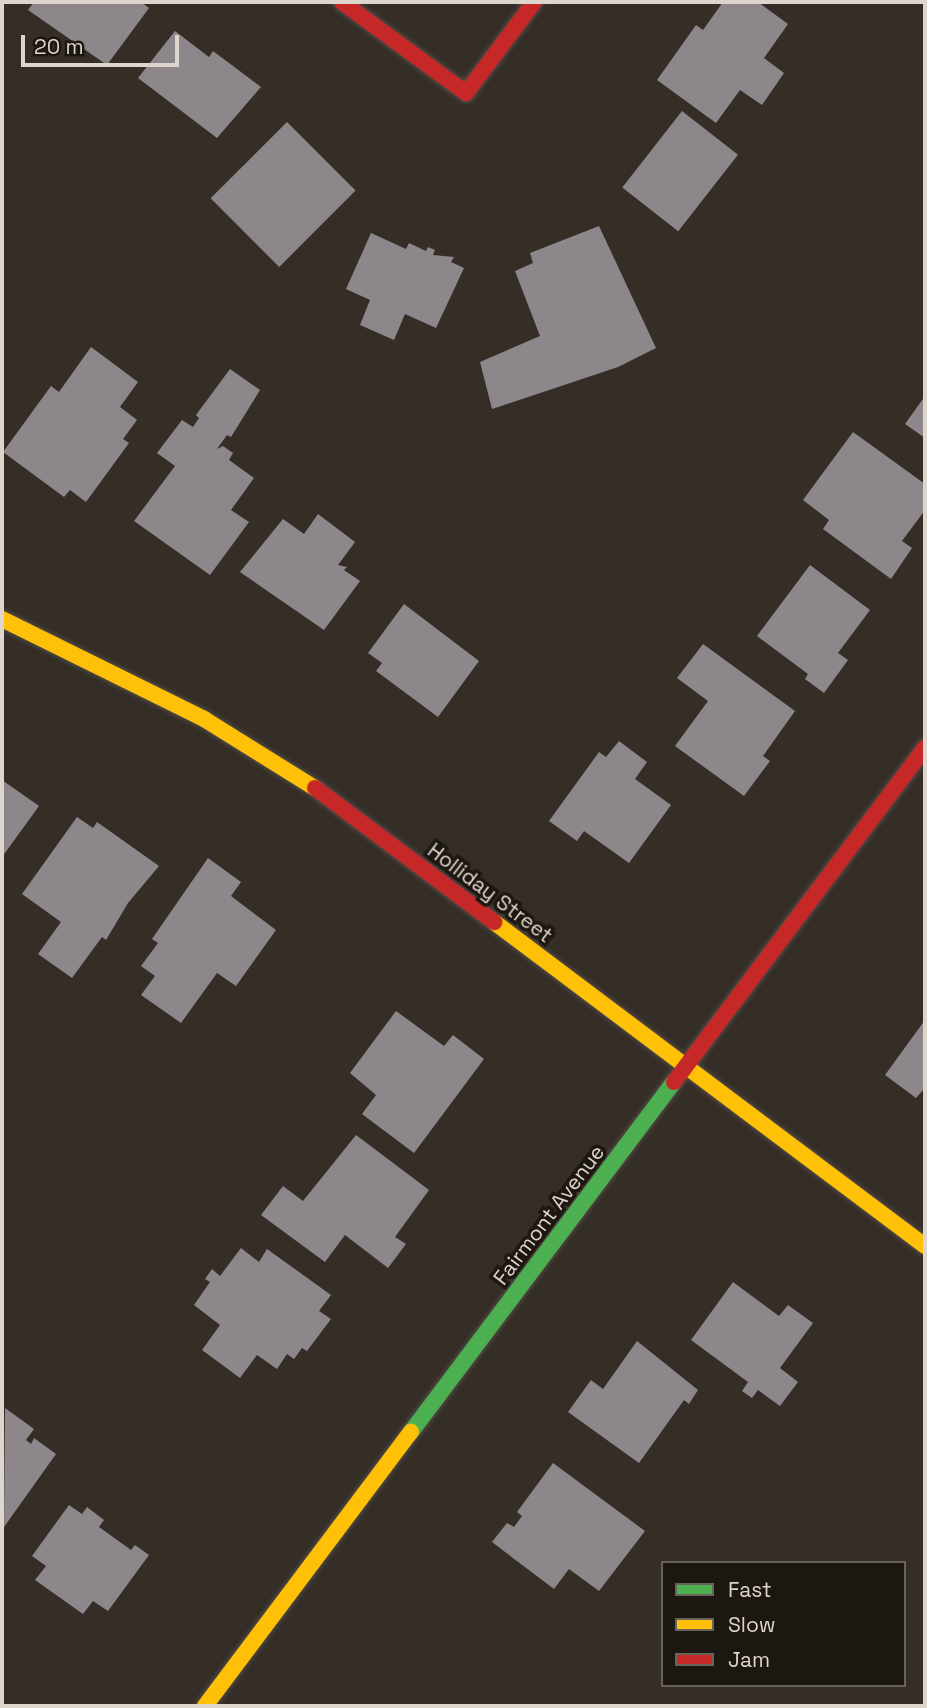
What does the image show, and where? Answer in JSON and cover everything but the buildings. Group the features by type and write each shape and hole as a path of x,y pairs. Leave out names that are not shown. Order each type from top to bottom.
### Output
{"street":[{"path":"342,2 466,93 534,2"},
{"name":"Holliday Street","path":"2,619 204,719 302,778 925,1247"},
{"name":"Fairmont Avenue","path":"205,1706 925,748"}],"traffic: fast":[{"path":"411,1432 674,1082"}],"traffic: slow":[{"path":"2,619 204,719 315,788"},
{"path":"494,922 925,1246"},
{"path":"205,1706 411,1432"}],"traffic: jam":[{"path":"342,2 466,93 534,2"},
{"path":"674,1082 925,748"},
{"path":"315,788 494,922"}]}
